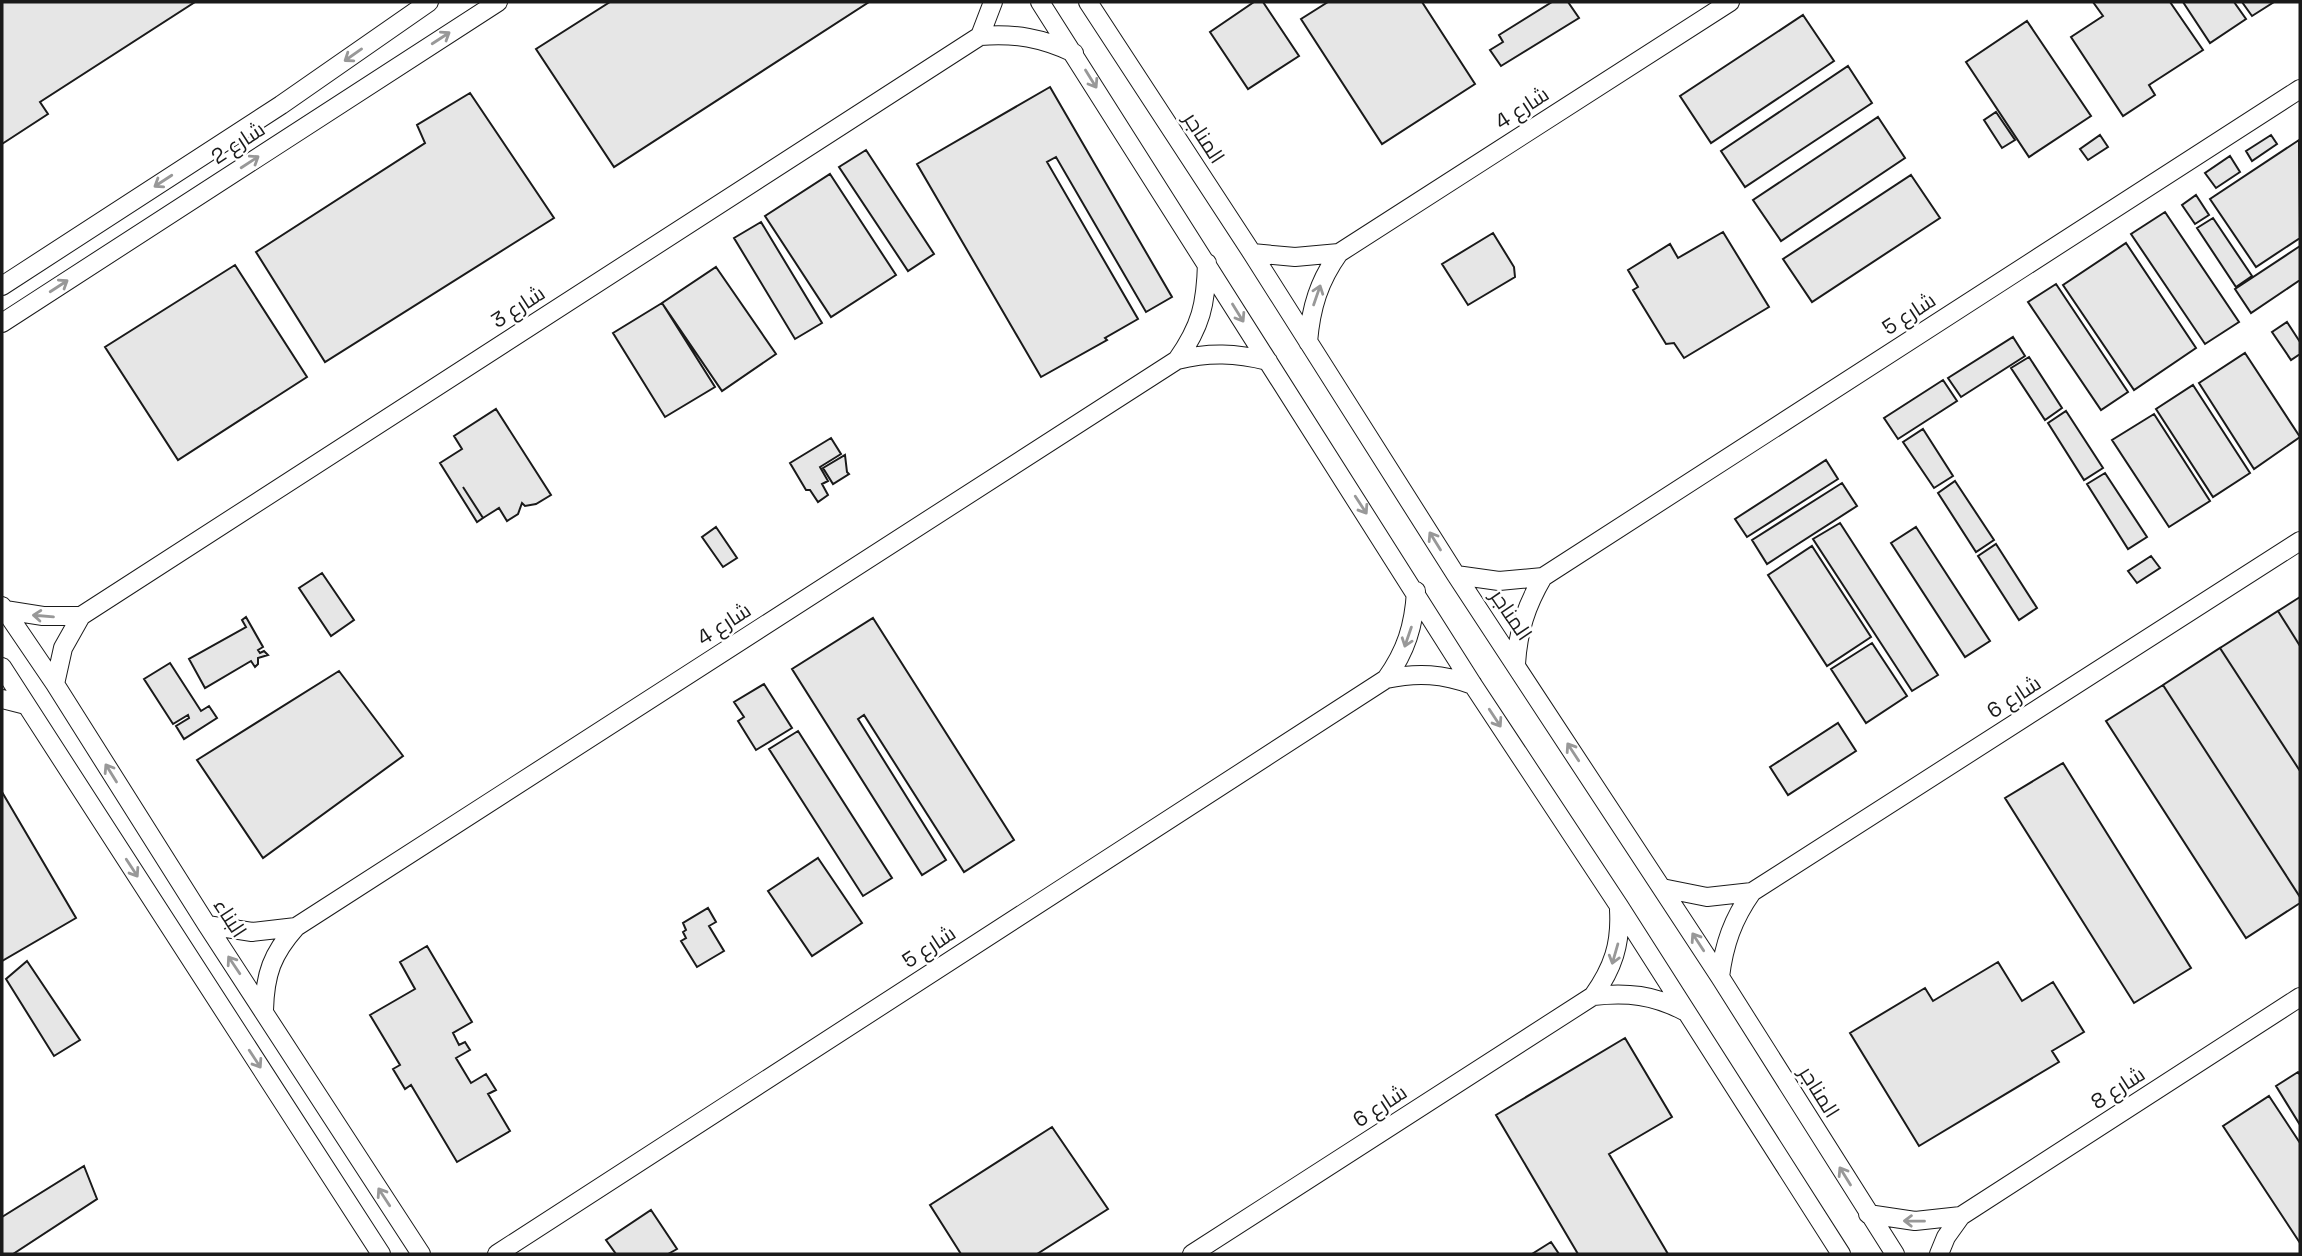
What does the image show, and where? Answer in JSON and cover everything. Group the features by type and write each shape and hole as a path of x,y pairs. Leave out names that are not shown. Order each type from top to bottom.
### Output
{"street":[{"name":"شارع 2","path":"2,286 281,105 429,2"},
{"name":"شارع 2","path":"2,323 498,2"},
{"path":"993,2 979,36 1028,36 1052,42 1074,53"},
{"path":"1040,2 1474,685 1841,1254"},
{"name":"المناجر","path":"1088,2 1252,253 1456,575 1720,977 1895,1254"},
{"path":"1104,26 1105,2"},
{"name":"شارع 4","path":"1308,342 1316,295 1325,273 1339,253 1730,2"},
{"name":"شارع 3","path":"55,684 63,648 81,616 979,36"},
{"name":"شارع 5","path":"1516,664 1522,618 1543,577 2300,89"},
{"name":"شارع 4","path":"1252,253 1295,257 1339,253"},
{"name":"شارع 4","path":"1177,360 1191,340 1201,318 1208,263"},
{"name":"شارع 4","path":"264,1010 264,987 270,965 281,944 296,927 1177,360 1198,354 1220,353 1268,361"},
{"name":"شارع 6","path":"1720,977 1729,932 1752,892 2300,541"},
{"name":"شارع 5","path":"1456,575 1499,581 1543,577"},
{"name":"شارع 5","path":"1386,679 1400,659 1409,638 1415,615 1416,591"},
{"path":"3,608 43,616 81,616"},
{"name":"البناء","path":"3,608 55,684 207,925 420,1252"},
{"path":"2,667 381,1254"},
{"name":"شارع 5","path":"497,1254 1386,679 1408,674 1430,674 1452,677 1474,685"},
{"path":"2,699 26,705"},
{"name":"شارع 6","path":"1662,888 1707,897 1752,892"},
{"name":"شارع 6","path":"1192,1254 1593,996 1607,976 1616,954 1620,930 1619,906"},
{"name":"شارع 4","path":"207,925 251,932 296,927"},
{"name":"شارع 6","path":"1593,996 1617,993 1642,995 1665,1001 1686,1012"},
{"name":"شارع 8","path":"1939,1254 1946,1237 1961,1216 2300,997"},
{"name":"شارع 8","path":"1868,1214 1914,1222 1961,1216"},
{"path":"1827,1254 1828,1233"},
{"path":"420,1252 438,1254"}],"building":[{"path":"2,2 195,2 40,102 48,114 2,144"},
{"path":"610,2 869,2 614,167 536,49"},
{"path":"1254,2 1263,2 1299,56 1248,89 1210,32"},
{"path":"1328,2 1422,2 1475,84 1382,144 1301,19"},
{"path":"1552,2 1568,2 1579,18 1501,66 1490,50 1503,42 1499,35"},
{"path":"2093,2 2170,2 2203,50 2149,85 2155,95 2123,116 2071,37 2103,16"},
{"path":"2183,2 2234,2 2246,19 2210,43"},
{"path":"2242,2 2274,2 2252,16"},
{"path":"1803,15 1834,61 1711,143 1680,96"},
{"path":"2027,21 2091,116 2029,157 1966,62"},
{"path":"1848,66 1872,103 1745,187 1721,151"},
{"path":"1050,87 1172,297 1146,312 1056,157 1047,162 1138,319 1105,338 1107,340 1041,377 917,164"},
{"path":"470,93 554,218 325,362 256,252 425,143 417,125"},
{"path":"1996,112 2015,140 2002,148 1984,120"},
{"path":"1878,117 1905,158 1781,241 1753,200"},
{"path":"2100,135 2108,147 2088,160 2080,149"},
{"path":"2271,135 2277,144 2252,161 2246,151"},
{"path":"2299,140 2300,238 2256,267 2210,199"},
{"path":"866,150 934,254 908,271 839,167"},
{"path":"2230,156 2240,172 2216,188 2205,173"},
{"path":"830,174 896,275 831,317 765,216"},
{"path":"1911,175 1940,218 1812,302 1783,259"},
{"path":"2196,195 2209,215 2195,224 2182,205"},
{"path":"2165,212 2239,322 2205,344 2131,234"},
{"path":"2213,218 2252,276 2236,287 2197,228"},
{"path":"761,222 822,323 795,339 734,238"},
{"path":"1723,232 1769,307 1684,358 1674,343 1666,344 1633,290 1638,287 1628,270 1670,244 1678,258"},
{"path":"1493,233 1514,267 1515,277 1468,305 1442,264"},
{"path":"2126,243 2196,348 2134,390 2063,285"},
{"path":"2300,246 2300,280 2251,313 2235,289"},
{"path":"235,265 307,377 178,460 105,347"},
{"path":"716,267 776,354 722,391 662,303"},
{"path":"2056,284 2128,392 2101,410 2028,302"},
{"path":"662,303 715,387 665,417 613,333"},
{"path":"2287,322 2300,342 2300,354 2291,360 2272,332"},
{"path":"2013,337 2025,356 1961,397 1948,378"},
{"path":"2245,353 2300,437 2254,469 2199,383"},
{"path":"2029,357 2062,408 2045,420 2011,368"},
{"path":"1943,380 1957,401 1898,439 1884,418"},
{"path":"2193,385 2250,473 2213,497 2156,409"},
{"path":"496,409 551,495 536,504 525,506 522,503 518,514 507,521 499,508 477,522 440,463 462,449 454,436"},
{"path":"2066,411 2103,468 2084,480 2048,423"},
{"path":"2154,414 2210,501 2169,527 2112,440"},
{"path":"1923,429 1953,476 1934,488 1903,442"},
{"path":"831,438 841,454 820,467 828,481 822,484 828,495 818,502 810,490 806,490 790,463"},
{"path":"845,455 849,474 833,484 823,468"},
{"path":"1826,460 1838,479 1747,537 1735,519"},
{"path":"2105,473 2147,537 2128,549 2087,484"},
{"path":"1955,481 1994,540 1976,552 1938,493"},
{"path":"1842,483 1857,506 1767,564 1752,540"},
{"path":"1840,523 1938,675 1912,691 1813,539"},
{"path":"716,527 737,558 723,567 702,537"},
{"path":"1916,527 1990,641 1965,657 1891,543"},
{"path":"1996,544 2037,608 2019,620 1978,556"},
{"path":"1812,546 1871,637 1827,666 1768,575"},
{"path":"2151,556 2160,568 2137,583 2128,571"},
{"path":"322,573 354,620 331,636 299,588"},
{"path":"2300,597 2300,646 2278,611"},
{"path":"2278,611 2300,646 2300,771 2220,648"},
{"path":"246,617 263,647 258,650 268,655 258,658 255,667 251,661 205,688 189,659 246,627 242,620"},
{"path":"873,618 1014,840 964,872 864,715 858,719 946,860 922,875 792,669"},
{"path":"1872,643 1907,696 1866,723 1831,669"},
{"path":"2220,648 2300,771 2300,897 2163,685"},
{"path":"170,663 201,711 209,706 217,718 184,739 176,726 189,718 188,715 173,724 144,679"},
{"path":"339,671 403,756 263,858 197,760"},
{"path":"764,684 792,728 756,750 738,721 744,717 734,702"},
{"path":"2163,685 2300,897 2300,903 2246,938 2106,721"},
{"path":"1838,723 1856,751 1788,795 1770,767"},
{"path":"798,731 892,878 863,896 769,749"},
{"path":"2063,763 2191,968 2134,1003 2005,798"},
{"path":"2,792 76,918 2,961"},
{"path":"818,858 862,923 812,956 768,891"},
{"path":"708,908 716,922 709,926 724,951 697,967 681,941 686,938 683,923"},
{"path":"427,946 472,1022 453,1033 459,1045 465,1042 470,1050 456,1058 471,1083 486,1074 496,1090 488,1094 510,1131 457,1162 411,1085 405,1089 393,1069 400,1065 370,1015 415,989 400,962"},
{"path":"27,961 80,1040 54,1056 6,979"},
{"path":"1998,962 2022,1001 2053,982 2084,1032 2052,1051 2059,1062 1919,1146 1850,1033 1925,988 1933,1001"},
{"path":"1625,1038 1672,1117 1609,1154 1668,1254 1578,1254 1496,1115"},
{"path":"2298,1072 2300,1075 2300,1125 2276,1086"},
{"path":"2269,1096 2300,1143 2300,1243 2223,1126"},
{"path":"1052,1127 1108,1209 1037,1254 961,1254 930,1205"},
{"path":"84,1166 97,1199 13,1254 2,1254 2,1217"},
{"path":"651,1210 677,1249 668,1254 616,1254 606,1240"},
{"path":"1551,1242 1559,1254 1532,1254"}]}
